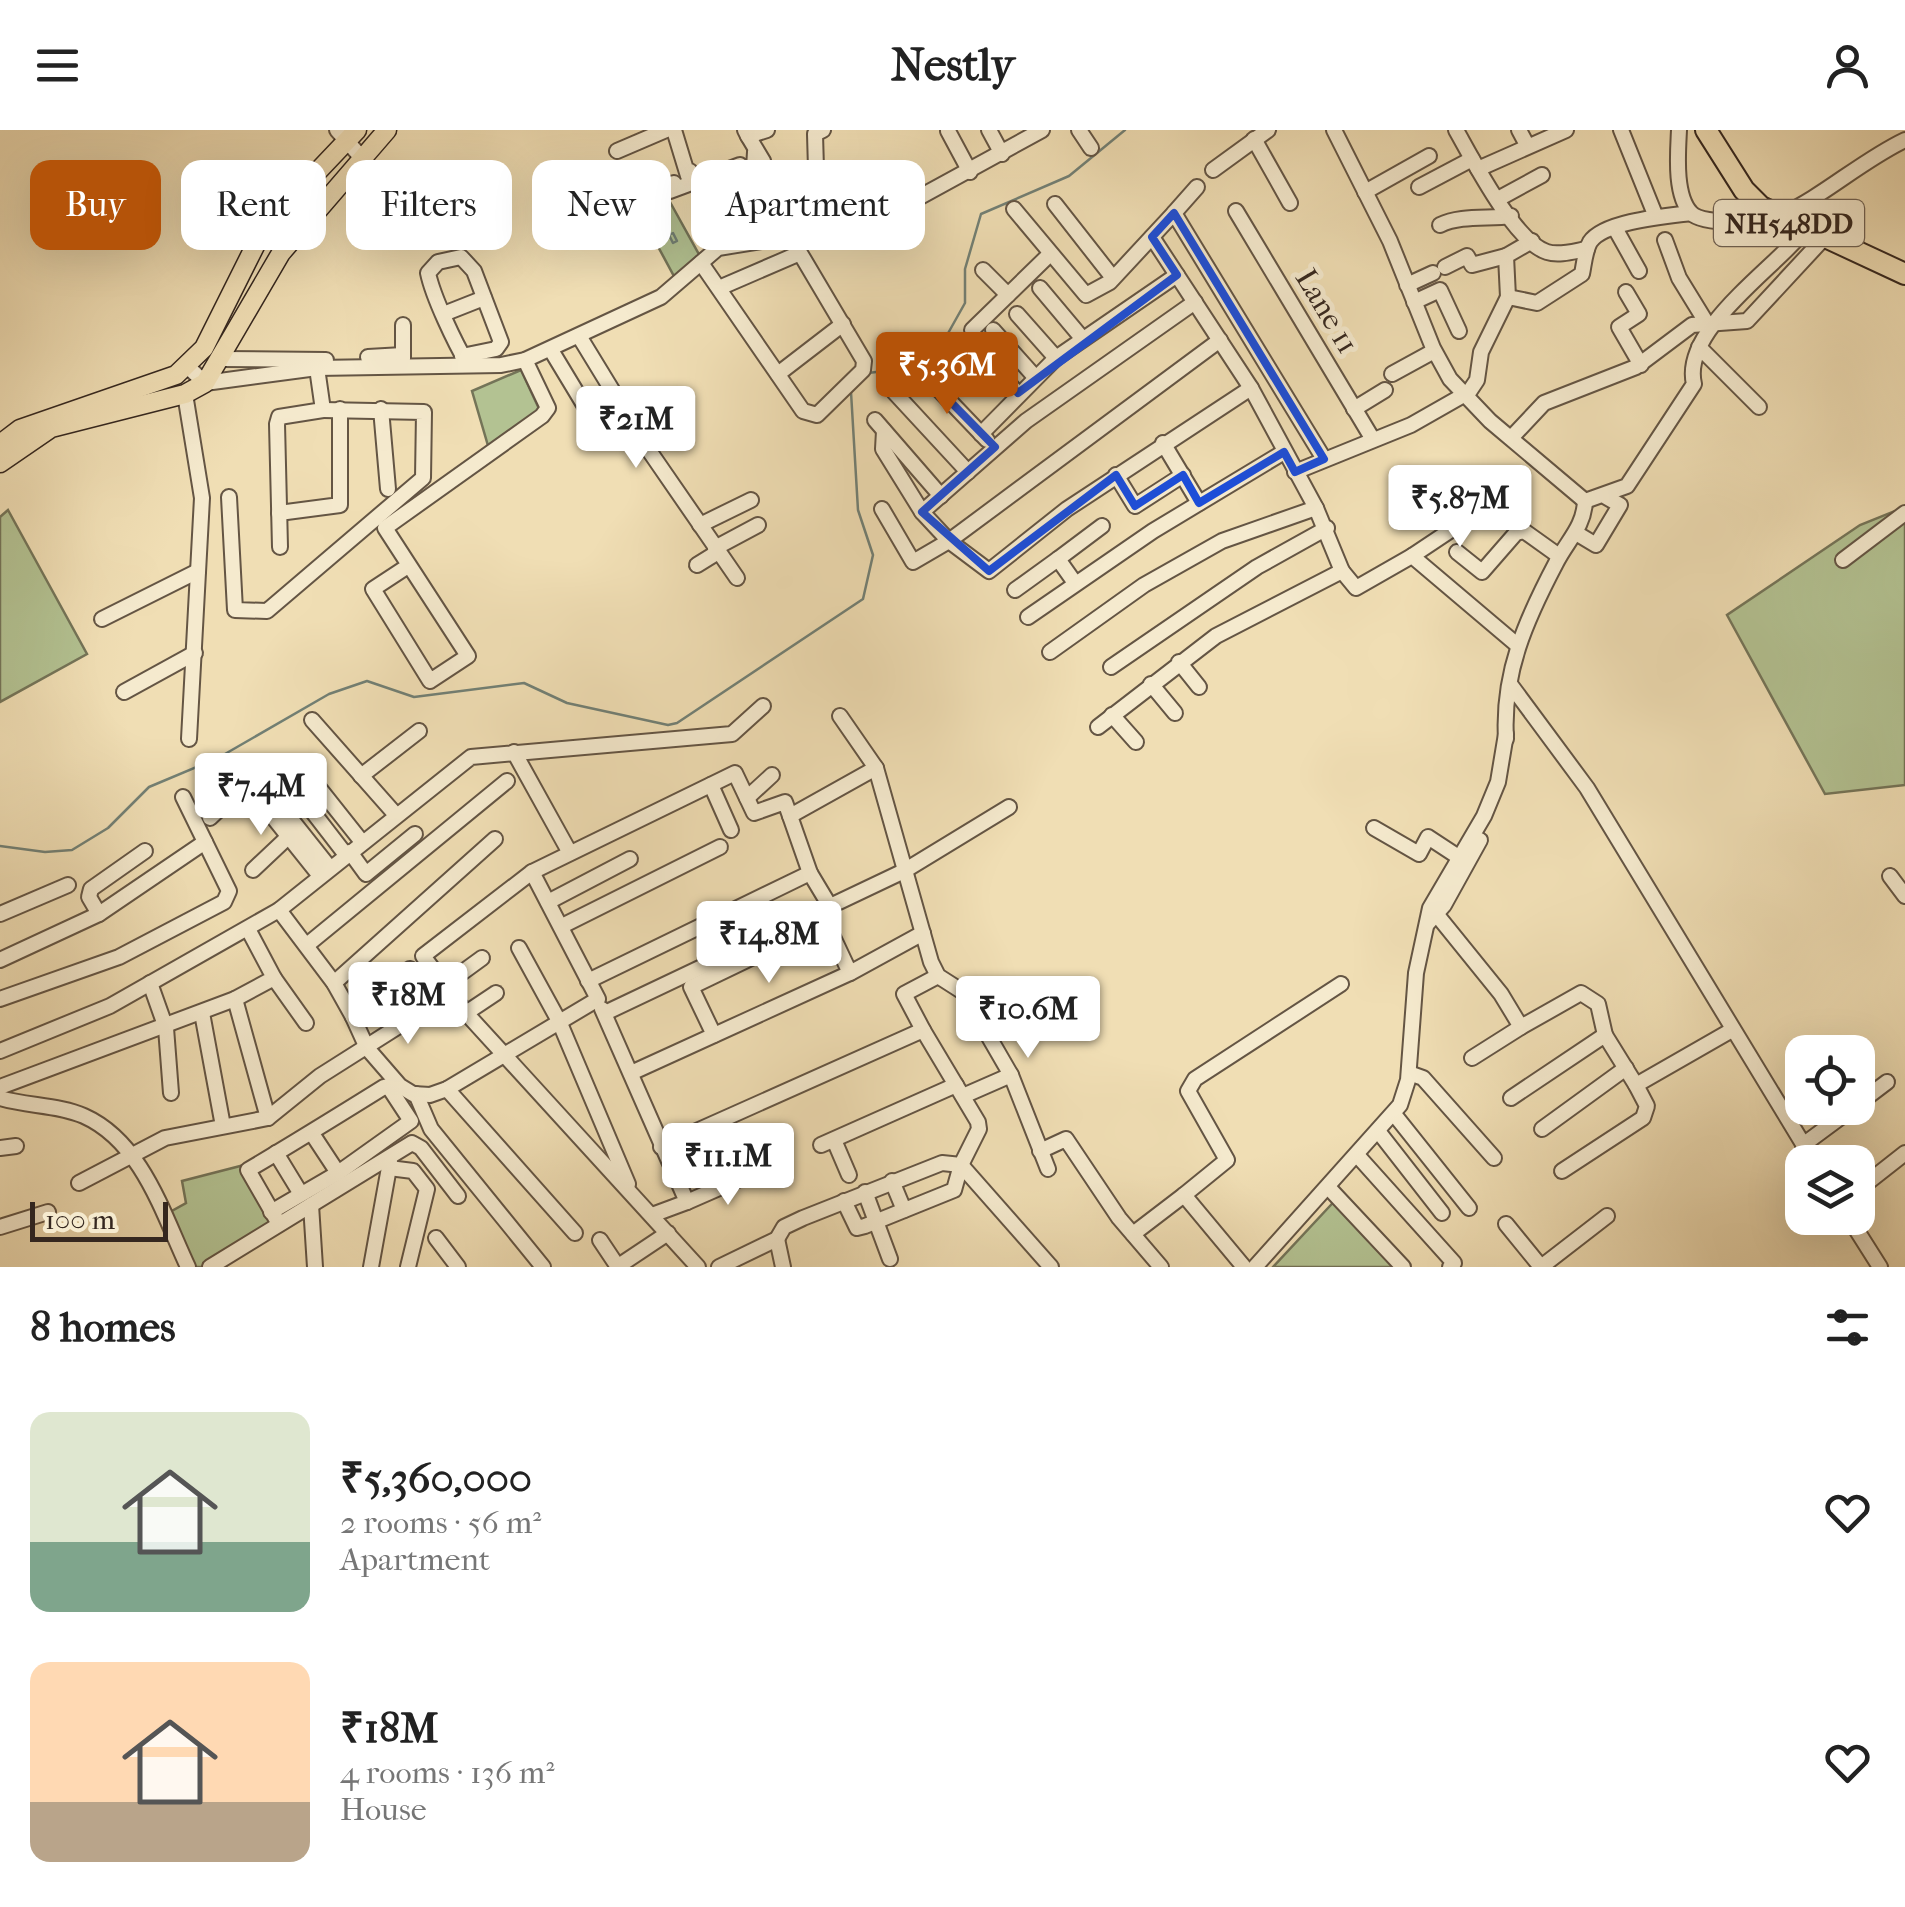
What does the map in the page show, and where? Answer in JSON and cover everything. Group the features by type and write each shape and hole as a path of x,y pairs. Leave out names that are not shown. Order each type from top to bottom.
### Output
{"highway":[{"name":"NH548DD","path":"1706,130 1744,190 1778,218 1905,274"}],"main road":[{"path":"0,462 50,428 185,394 206,383 281,253 387,130"},
{"path":"325,160 350,132"},
{"path":"0,444 20,428 176,375 204,348 253,250"}],"street":[{"path":"617,150 666,130"},
{"path":"674,130 691,173"},
{"path":"762,160 747,133 768,130"},
{"path":"814,160 815,134 823,130"},
{"path":"948,130 970,172"},
{"path":"989,130 1002,154"},
{"path":"1079,130 1091,148"},
{"path":"1213,170 1268,130"},
{"path":"1334,130 1366,192 1434,350 1461,394 1585,502"},
{"path":"1456,130 1498,199 1532,242 1548,252 1587,249"},
{"path":"1519,130 1527,145"},
{"path":"1419,187 1566,130"},
{"path":"1620,130 1656,218"},
{"path":"1679,130 1678,159 1691,213"},
{"path":"925,195 1039,131"},
{"path":"350,132 367,153"},
{"path":"1254,139 1290,203"},
{"path":"1508,297 1536,303 1582,274 1592,239 1616,228 1691,213 1714,222 1778,218 1858,164 1905,140"},
{"path":"734,160 755,152"},
{"path":"1366,192 1429,156"},
{"path":"1498,199 1542,175"},
{"path":"1014,209 1086,295 1113,278 1197,187"},
{"path":"1055,204 1113,278"},
{"name":"Lane 11","path":"1236,211 1372,438"},
{"path":"1174,213 1324,460"},
{"path":"1440,225 1454,218 1474,222 1511,216"},
{"path":"1616,228 1638,272"},
{"path":"1512,437 1557,395 1640,364 1692,325 1746,322 1815,234"},
{"path":"1585,502 1627,486 1694,384 1690,368 1712,321 1815,234"},
{"path":"1152,236 1251,388 1327,528 1342,571 1356,588 1484,508"},
{"path":"1665,240 1679,278 1712,321"},
{"path":"1407,285 1467,256 1472,266 1506,256 1532,242"},
{"path":"275,250 281,253"},
{"path":"222,359 525,360 661,297 716,250"},
{"path":"701,263 803,411 817,415 863,370 864,361 800,252 719,288"},
{"path":"972,330 1049,255"},
{"path":"1296,472 1372,438 1411,426 1477,380 1480,352 1508,297 1506,256"},
{"path":"466,259 500,346 465,360 446,313 432,293 428,273 438,262 466,259"},
{"path":"983,270 1008,294"},
{"path":"982,434 1056,358 1177,274"},
{"path":"1040,288 1082,338"},
{"path":"1414,302 1440,290 1458,331"},
{"path":"1626,292 1639,314 1619,327 1640,364"},
{"path":"446,313 484,298"},
{"path":"922,512 994,448 1120,351 1195,302"},
{"path":"1017,314 1056,358"},
{"path":"778,374 843,324"},
{"path":"403,325 403,360"},
{"path":"992,330 1035,378"},
{"path":"579,336 736,578"},
{"path":"882,509 913,562 949,541 1220,340"},
{"path":"1699,347 1759,407"},
{"path":"937,388 978,349 1018,394"},
{"path":"550,350 586,408"},
{"path":"1392,374 1434,350"},
{"path":"186,365 206,383 403,360"},
{"path":"408,566 372,589 430,681 468,656 387,534 387,522 548,408 525,360"},
{"path":"318,368 323,410"},
{"path":"920,370 994,448"},
{"path":"941,496 879,426 883,449 922,512 949,541 989,571 1116,475 1251,388"},
{"path":"1354,409 1385,390"},
{"path":"894,392 968,472"},
{"path":"185,394 202,498 189,739"},
{"path":"382,409 388,489"},
{"path":"229,497 235,610 267,610 423,478 424,412 323,410 279,417 280,547"},
{"path":"279,513 340,505 340,410"},
{"path":"1163,443 1199,503"},
{"path":"1028,616 1284,452"},
{"path":"1116,475 1135,506 1183,475"},
{"path":"1576,533 1596,546 1620,505 1606,497"},
{"path":"700,525 751,500"},
{"path":"1432,915 1500,802 1506,776 1506,734 1516,644 1559,556 1576,533 1585,502"},
{"path":"1050,652 1144,585 1222,542 1316,508"},
{"path":"1843,560 1905,513"},
{"path":"697,565 758,525"},
{"path":"1015,590 1102,526"},
{"path":"1111,667 1257,567 1327,528"},
{"path":"1457,552 1482,572 1516,533 1524,531 1559,556"},
{"path":"1412,556 1516,644"},
{"path":"1058,558 1075,583"},
{"path":"102,619 198,570"},
{"path":"1098,727 1216,636 1342,571"},
{"path":"124,692 194,653"},
{"path":"1179,662 1199,686"},
{"path":"1150,684 1175,713"},
{"path":"1510,684 1587,788 1802,1145"},
{"path":"0,1051 110,1006 279,910 467,758 732,734 764,706"},
{"path":"1112,714 1136,742"},
{"path":"840,716 876,768 938,976 964,992 1011,1075 1048,1170"},
{"path":"312,720 396,815"},
{"path":"361,776 418,730"},
{"path":"1256,1267 1394,1114 1408,1072 1416,973 1432,915 1498,782 1506,734"},
{"path":"514,752 570,854"},
{"path":"275,763 366,874 414,834"},
{"path":"300,764 362,842"},
{"path":"790,816 876,768"},
{"path":"698,1267 466,1013 422,956 532,872 735,773 754,813 784,802 810,873 828,904"},
{"path":"245,775 325,872"},
{"path":"245,775 288,836 325,872"},
{"path":"210,818 245,775"},
{"path":"747,798 772,776"},
{"path":"307,946 507,780"},
{"path":"711,784 730,830"},
{"path":"0,999 119,958 224,902 229,891 183,796"},
{"path":"279,910 334,983 367,1048 400,1086 416,1094 447,1089 559,1022 904,871 1009,807"},
{"path":"1374,828 1419,854 1428,837 1460,858"},
{"path":"253,870 288,836"},
{"path":"334,983 495,839"},
{"path":"0,960 98,914 205,842"},
{"path":"562,926 720,847"},
{"path":"98,914 89,898 91,890 145,851"},
{"path":"548,902 630,859"},
{"path":"532,872 601,1006 687,1202"},
{"path":"588,981 810,873"},
{"path":"1890,876 1905,896"},
{"path":"0,914 68,884"},
{"path":"1432,915 1521,1027"},
{"path":"714,1035 690,987 826,922 850,973"},
{"path":"248,929 274,978 306,1023"},
{"path":"631,1072 850,973 923,933"},
{"path":"519,948 559,1022 632,1194"},
{"path":"78,1183 166,1138 268,1118 320,1076 367,1048 448,989 482,958"},
{"path":"353,1017 410,969"},
{"path":"844,1201 857,1228 954,1190 979,1129 904,994 938,976"},
{"path":"0,1087 166,1028 236,999 274,978"},
{"path":"150,984 166,1028 171,1093"},
{"path":"1133,1234 1227,1160 1224,1149 1191,1102 1188,1091 1196,1079 1341,984"},
{"path":"466,1013 496,992"},
{"path":"1472,1058 1582,993 1598,1004 1605,1035 1647,1106 1643,1118 1562,1171"},
{"path":"236,999 268,1118"},
{"path":"202,1013 223,1126"},
{"path":"661,1147 923,1030"},
{"path":"1636,1085 1732,1030"},
{"path":"1511,1098 1605,1035"},
{"path":"1542,1128 1626,1068"},
{"path":"1408,1072 1423,1078 1494,1158"},
{"path":"850,1175 828,1142 1011,1075"},
{"path":"1875,1091 1886,1082"},
{"path":"275,1218 247,1172 384,1087 392,1088 410,1117 409,1126 338,1172 306,1199"},
{"path":"447,1089 575,1233"},
{"path":"416,1094 431,1129 543,1267"},
{"path":"0,1098 80,1114 104,1128 134,1156 188,1267"},
{"path":"1394,1114 1469,1208"},
{"path":"1804,1145 1830,1125"},
{"path":"312,1132 338,1172"},
{"path":"1378,1132 1442,1213"},
{"path":"1040,1150 1066,1138 1161,1267"},
{"path":"210,1267 306,1199 390,1162 417,1144 458,1196"},
{"path":"0,1148 16,1146"},
{"path":"1875,1177 1905,1153"},
{"path":"276,1154 306,1199 314,1267"},
{"path":"1357,1155 1454,1263 1450,1267"},
{"path":"371,1267 390,1162"},
{"path":"390,1162 413,1170 427,1188 408,1267"},
{"path":"719,1267 777,1238 784,1228 942,1162 962,1165 1052,1267"},
{"path":"652,1216 752,1174"},
{"path":"892,1181 904,1210"},
{"path":"1328,1187 1403,1267"},
{"path":"865,1192 890,1259"},
{"path":"1184,1195 1244,1267"},
{"path":"0,1227 48,1212"},
{"path":"1506,1224 1541,1267 1606,1216"},
{"path":"600,1240 618,1267 638,1261 668,1233"},
{"path":"1860,1235 1880,1267"},
{"path":"436,1238 458,1267"},
{"path":"777,1238 780,1266"}],"highlighted area":[{"path":"1174,213 1324,459 1295,472 1284,452 1199,503 1183,475 1135,506 1116,475 989,571 922,512 995,447 937,388 979,349 1018,393 1177,275 1152,237"}],"green space":[{"path":"671,204 691,240 691,250 697,250 701,258 675,278 660,250 671,250"},
{"path":"521,370 541,413 489,449 472,391"},
{"path":"1905,507 1905,785 1825,794 1727,615 1860,525"},
{"path":"8,510 87,654 0,702 0,517"},
{"path":"248,1164 279,1224 210,1267 188,1267 161,1217 186,1203 182,1181"},
{"path":"1342,1193 1406,1267 1273,1267"}],"waterway":[{"path":"868,373 909,368 942,344 965,303 965,269 981,214 1069,176 1125,130"},
{"path":"673,233 677,241 673,243 669,235 673,233"},
{"path":"0,846 45,852 72,850 108,828 149,787 218,758 329,694 367,681 414,697 524,683 567,703 668,725 677,723 863,599 873,555 858,510 851,392 857,385"}]}
